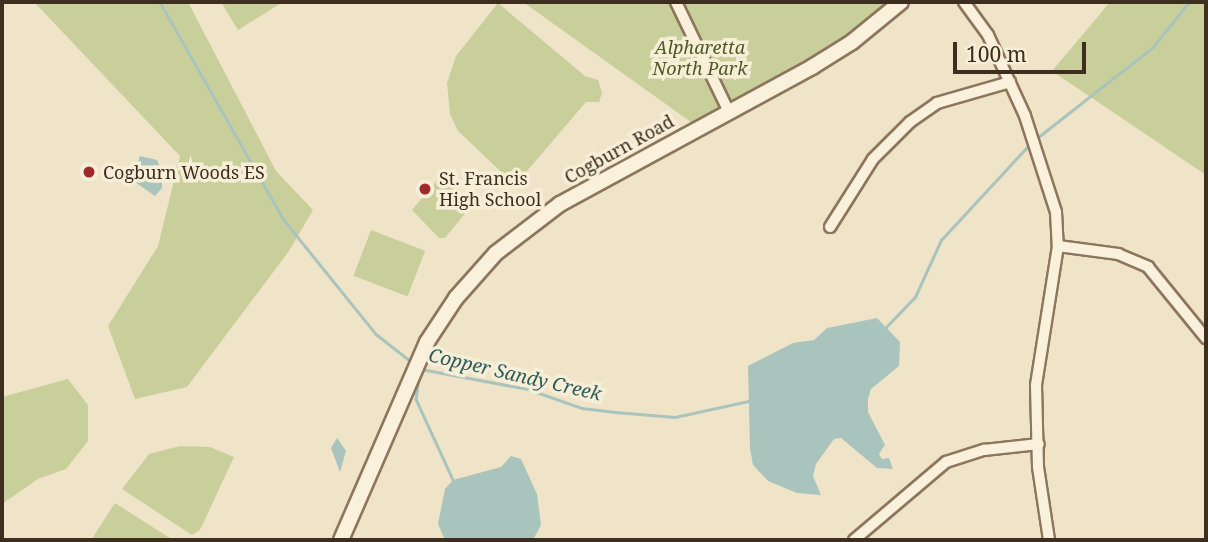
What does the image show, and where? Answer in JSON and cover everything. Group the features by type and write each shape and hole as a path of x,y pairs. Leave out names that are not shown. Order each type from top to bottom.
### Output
{"street":[{"path":"676,2 729,111"},
{"name":"Cogburn Road","path":"341,540 420,354 478,272 516,235 560,204 852,42 901,2"},
{"path":"964,2 988,35 1010,82 1044,169 1056,212 1058,246 1036,385 1049,540"},
{"path":"830,227 873,159 910,122 937,103 1010,82"},
{"path":"1058,246 1136,260 1158,276 1206,338"},
{"path":"854,540 946,462 984,450 1039,444"}],"green space":[{"path":"34,2 188,2 276,171 313,210 289,251 187,387 135,399 108,326 158,246 180,156"},
{"path":"221,2 283,2 238,30"},
{"name":"Alpharetta North Park","path":"523,2 898,2 764,94 695,125"},
{"path":"1110,2 1206,2 1206,175 1052,71"},
{"path":"498,3 585,76 598,80 602,93 599,102 586,102 515,185 458,131 450,114 447,83 456,56"},
{"path":"444,178 471,206 445,238 439,238 412,210 438,179"},
{"path":"371,230 425,251 408,297 353,276"},
{"path":"68,379 88,405 88,441 66,469 38,479 2,504 2,397"},
{"path":"180,446 210,447 234,457 200,530 192,535 122,489 149,454"},
{"path":"115,503 173,540 91,540"}],"water":[{"path":"140,156 157,160 162,172 162,188 155,196 132,180"},
{"path":"877,318 900,342 899,366 871,389 868,399 868,412 885,445 879,454 882,459 889,458 893,469 877,468 841,438 834,439 816,464 813,476 821,495 797,493 768,481 753,465 750,449 748,366 793,343 814,340 827,328"},
{"path":"337,438 346,451 340,472 331,448"},
{"path":"511,456 521,459 537,494 541,525 533,540 445,540 438,524 445,489 453,480 501,467"}],"waterway":[{"name":"Copper Sandy Creek","path":"160,2 284,220 376,334 413,363"},
{"name":"Copper Sandy Creek","path":"1037,138 1153,47 1189,2"},
{"name":"Copper Sandy Creek","path":"886,327 915,297 941,240 1028,146"},
{"name":"Copper Sandy Creek","path":"421,369 528,389 582,408 615,412 675,417 749,401"},
{"path":"419,376 416,399 453,480"}],"place":[{"name":"Cogburn Woods ES","path":"89,172"},
{"name":"St. Francis High School","path":"425,189"}]}
